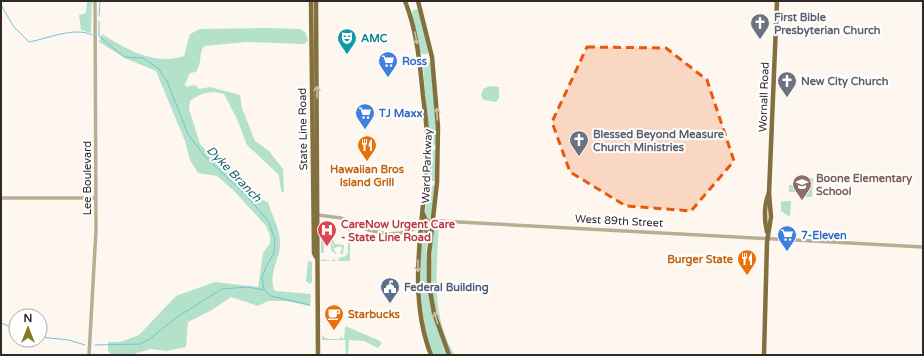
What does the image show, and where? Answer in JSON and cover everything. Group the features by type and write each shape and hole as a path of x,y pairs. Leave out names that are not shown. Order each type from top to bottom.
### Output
{"main road":[{"name":"State Line Road","path":"311,1 314,253 316,257 318,355"},
{"name":"State Line Road","path":"316,1 318,253 316,257"},
{"name":"Ward Parkway","path":"405,1 412,23 420,62 427,132 420,227 418,285 424,336 431,355"},
{"name":"Ward Parkway","path":"418,1 432,57 437,108 438,158 429,254 429,285 434,313 449,355"},
{"name":"Wornall Road","path":"764,355 768,235 771,217 769,193 776,1"},
{"path":"422,212 426,221 433,223"},
{"path":"420,227 425,228 428,232 427,252 429,254"}],"street":[{"name":"Lee Boulevard","path":"89,355 96,198 95,1"},
{"path":"1,198 96,198"},
{"name":"West 89th Street","path":"318,215 341,218 368,230 387,234 402,233 440,221 459,221 768,235 923,247"}],"highlighted area":[{"path":"587,47 666,48 707,80 734,161 691,211 626,206 570,172 552,122"}],"green space":[{"path":"87,1 92,1 91,33 81,30 79,15 86,13"},
{"path":"418,9 429,49 428,54 422,54 420,51 412,14 413,10"},
{"path":"200,29 300,29 306,33 308,41 304,44 246,42 204,46 196,72 190,73 185,84 186,87 195,85 199,89 210,87 240,95 242,108 255,141 269,151 283,169 284,192 282,192 278,174 247,145 237,119 224,94 210,92 198,96 190,101 189,109 200,144 216,161 224,164 258,198 268,202 277,226 280,241 273,276 274,290 311,294 310,306 286,301 268,301 258,306 231,297 212,310 188,322 186,347 166,351 151,349 130,355 112,355 108,351 108,342 120,342 139,335 176,296 215,282 258,287 263,253 270,243 270,235 266,226 235,192 217,176 198,173 190,160 185,141 156,71 127,59 99,42 102,34 141,54 162,59 173,59 184,56 190,34"},
{"path":"429,62 431,63 437,138 435,145 431,146 429,144 423,65"},
{"path":"490,86 499,87 499,98 496,102 484,100 481,96 483,89"},
{"path":"430,149 436,150 434,181 428,181 427,179"},
{"path":"798,177 813,178 812,197 800,197 797,192 789,192 789,185 795,185"},
{"path":"428,185 435,186 432,218 429,220 425,216"},
{"path":"791,201 790,217 781,211 781,202"},
{"path":"439,223 437,274 438,308 447,340 455,355 451,355 441,329 436,314 432,293 431,261 433,229 434,226"},
{"path":"348,225 350,226 352,233 358,237 357,241 350,241 350,261 338,261 339,258 346,256 348,252"},
{"path":"422,230 425,230 428,234 426,254 432,312 446,355 433,355 428,340 422,309"},
{"path":"321,231 326,232 324,233 324,238 332,238 335,244 344,245 343,254 340,254 342,248 340,246 334,248 334,252 332,252 330,242 324,242 324,252 326,252 321,253"},
{"path":"322,259 332,261 321,261"},
{"path":"308,261 312,262 312,282 310,284 306,281"},
{"path":"345,326 382,343 378,348 364,341 349,340 348,355 346,355 345,340 322,340 322,336 328,339 340,339 340,337 344,339"}],"waterway":[{"path":"99,16 100,1"},
{"name":"Dyke Branch","path":"1,5 14,27 29,42 70,32 92,35"},
{"name":"Dyke Branch","path":"99,21 99,36 124,57 143,58 158,68 167,81 188,134 205,157 244,193 269,222 275,240 274,253 262,278 264,290 271,296 310,305"},
{"path":"95,345 140,344 151,338 177,317 222,289 248,287 264,290"},
{"path":"1,323 8,326"},
{"path":"48,338 69,340 85,345"}],"place":[{"name":"First Bible Presbyterian Church","path":"760,40"},
{"name":"AMC","path":"347,55"},
{"name":"Ross","path":"388,78"},
{"name":"New City Church","path":"787,98"},
{"name":"TJ Maxx","path":"365,130"},
{"name":"Blessed Beyond Measure Church Ministries","path":"579,157"},
{"name":"Hawaiian Bros Island Grill","path":"367,162"},
{"name":"Boone Elementary School","path":"802,201"},
{"name":"CareNow Urgent Care - State Line Road","path":"327,247"},
{"name":"7-Eleven","path":"787,252"},
{"name":"Burger State","path":"747,276"},
{"name":"Federal Building","path":"390,304"},
{"name":"Starbucks","path":"334,331"}]}
